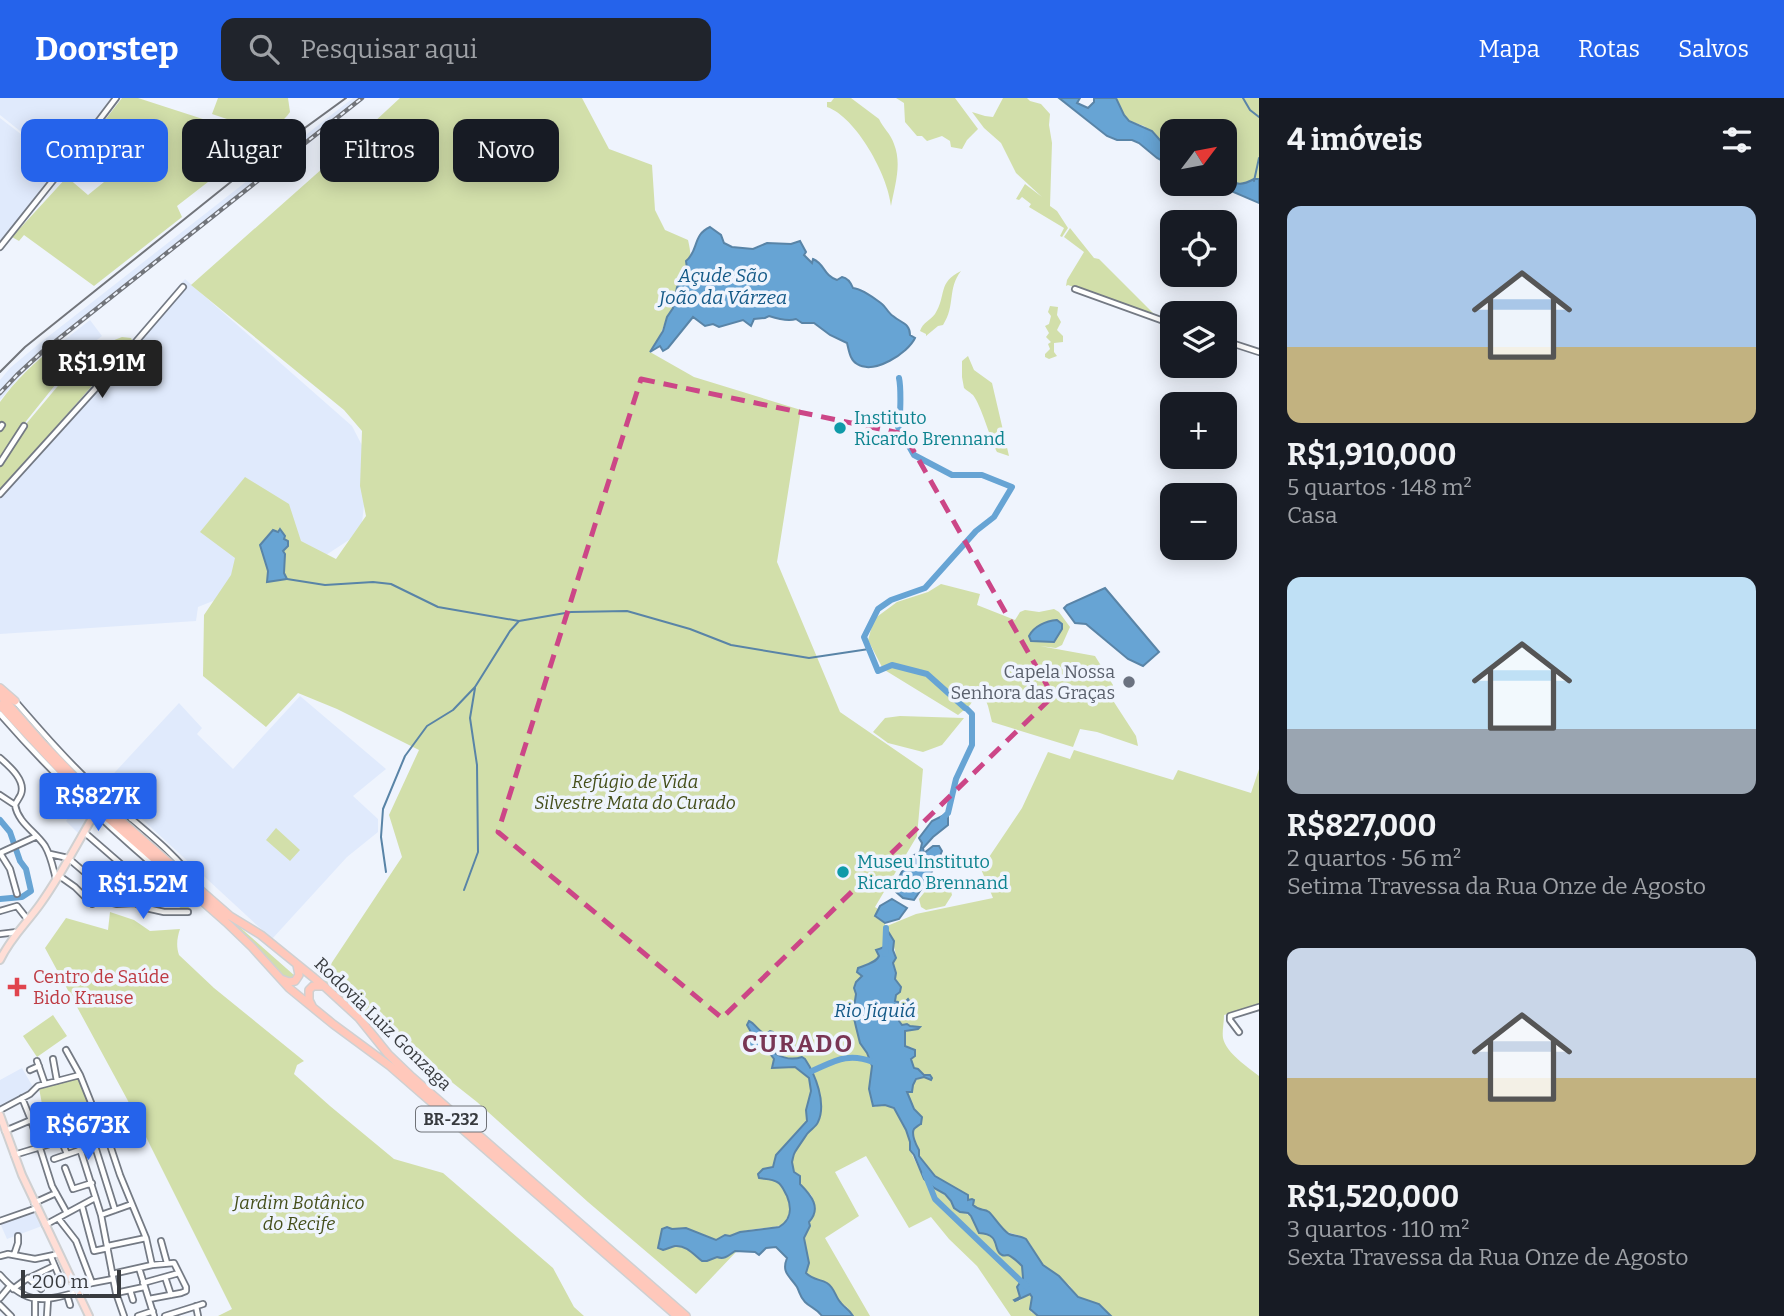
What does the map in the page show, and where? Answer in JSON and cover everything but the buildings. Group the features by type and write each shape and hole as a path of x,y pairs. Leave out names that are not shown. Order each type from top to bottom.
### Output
{"highway":[{"path":"0,686 15,701"},
{"name":"Rodovia Luiz Gonzaga","path":"0,695 96,799 230,916 261,935 324,986 359,1018 388,1054 412,1077 686,1316"},
{"name":"Rodovia Luiz Gonzaga","path":"0,705 93,804 226,922 289,988 400,1074 677,1316"},
{"path":"277,976 289,982 295,981 299,970 294,961"},
{"path":"313,1008 309,1000 309,990 313,986 324,986"}],"main road":[{"path":"0,960 9,942 44,900 95,813"},
{"path":"0,1115 13,1155 35,1205 89,1316"}],"street":[{"path":"0,247 116,98"},
{"path":"0,494 183,287"},
{"path":"1075,289 1160,320"},
{"path":"1237,345 1259,352"},
{"path":"0,463 24,426"},
{"path":"15,701 66,758 184,867 205,895"},
{"path":"0,714 52,772 95,813 197,901 226,922"},
{"path":"0,758 13,770 21,787 22,794 15,809 49,853 57,877 75,887 92,904 101,900 117,904 135,903"},
{"path":"0,795 15,805"},
{"path":"131,819 136,814"},
{"path":"138,826 144,821"},
{"path":"84,832 154,892 146,908"},
{"path":"17,894 10,869 0,853 35,837"},
{"path":"49,853 68,858 89,876 146,908 164,912 188,912"},
{"path":"0,911 15,906 28,920"},
{"path":"2,934 17,932"},
{"path":"2,934 9,942"},
{"path":"1239,1032 1230,1016 1259,1007"},
{"path":"66,1050 105,1130 146,1238 152,1265"},
{"path":"53,1059 57,1081"},
{"path":"30,1070 38,1064 45,1084"},
{"path":"0,1110 30,1094 38,1086 80,1075"},
{"path":"22,1098 56,1193 67,1213"},
{"path":"5,1131 31,1120 92,1105"},
{"path":"83,1108 115,1210"},
{"path":"68,1111 101,1215 112,1277 124,1316"},
{"path":"51,1116 67,1154"},
{"path":"13,1155 60,1141"},
{"path":"54,1159 80,1150"},
{"path":"65,1168 73,1189 92,1183"},
{"path":"0,1220 56,1193"},
{"path":"45,1225 95,1198"},
{"path":"101,1215 132,1204"},
{"path":"82,1206 95,1251 146,1238"},
{"path":"58,1217 76,1241 92,1283"},
{"path":"14,1255 18,1236"},
{"path":"161,1241 167,1263"},
{"path":"0,1256 8,1254 35,1259 59,1254"},
{"path":"51,1257 62,1283"},
{"path":"0,1275 12,1288 25,1296 48,1299 67,1295 92,1283 139,1268 174,1263 187,1289 185,1292 149,1299"},
{"path":"0,1298 28,1278 54,1266"},
{"path":"138,1316 153,1314 139,1268"},
{"path":"43,1271 47,1277"},
{"path":"116,1293 179,1273"},
{"path":"28,1278 41,1289"},
{"path":"166,1278 171,1295"},
{"path":"130,1290 133,1300"},
{"path":"67,1295 70,1305"},
{"path":"35,1298 35,1316"},
{"path":"47,1316 48,1299"},
{"path":"165,1316 203,1304"},
{"path":"0,1305 11,1316"},
{"path":"196,1306 198,1316"}],"highlighted area":[{"path":"641,379 904,434 1053,696 722,1018 498,832"}],"shaded area":[{"path":"0,98 111,98 96,119 21,119 21,132 0,115"},
{"path":"353,98 366,98 339,119 326,119"},
{"path":"0,118 21,134 21,182 48,182 0,243"},
{"path":"320,124 320,134 306,146 306,135"},
{"path":"246,182 260,182 44,353 0,400 0,380 40,343"},
{"path":"185,279 352,426 369,459 361,532 323,557 198,607 196,621 0,634 0,493"},
{"path":"90,320 102,336 70,361 58,345"},
{"path":"300,696 386,769 353,796 378,819 378,832 347,857 272,939 104,784 179,703 202,728 197,734 233,769"},
{"path":"78,805 86,813 87,819 79,834 66,821"},
{"path":"22,1068 33,1087 30,1092 0,1108 0,1080"},
{"path":"35,1211 42,1226 7,1239 0,1223"}],"green space":[{"path":"122,98 138,98 203,119 182,119 182,182 208,182 177,206 182,217 94,286 24,235 19,241 12,237 62,182 73,182 88,195 104,182 168,182 168,119 106,119"},
{"path":"218,98 288,98 290,112 284,119 227,119 212,114"},
{"name":"Refúgio de Vida Silvestre Mata do Curado","path":"400,98 582,98 609,149 652,165 655,210 665,230 688,240 690,254 689,262 681,273 673,307 650,352 694,377 801,410 777,562 840,712 923,769 917,836 875,907 878,909 875,917 885,923 887,943 884,948 876,951 879,956 875,960 858,968 862,976 854,985 856,994 853,1014 860,1043 872,1066 869,1089 872,1105 888,1106 898,1113 924,1178 948,1198 954,1208 970,1216 979,1233 991,1237 1001,1255 1010,1256 1022,1266 1024,1278 1017,1287 1019,1301 1029,1294 1032,1296 1031,1312 1038,1316 1011,1316 977,1266 931,1217 909,1228 866,1156 835,1172 859,1216 825,1238 870,1316 853,1316 847,1307 839,1302 828,1283 808,1276 805,1240 813,1217 813,1201 798,1179 792,1162 794,1153 818,1122 820,1098 813,1072 805,1059 789,1059 779,1055 773,1046 770,1031 766,1034 747,1025 752,1034 748,1046 765,1047 774,1060 772,1068 795,1067 809,1078 811,1091 806,1110 807,1121 776,1155 768,1179 783,1187 791,1211 783,1225 733,1235 737,1251 696,1294 477,1102 321,979 402,857 389,815 419,750 337,709 298,693 266,727 203,676 204,615 231,575 235,558 200,532 245,477 289,504 301,541 336,559 366,516 360,486 362,431 344,410 191,285 320,171 320,182 439,182 439,119 377,119","holes":["280,530 285,536 283,551 286,578 267,581 268,571 260,545 269,534 278,533"]},
{"path":"834,98 851,98 879,119 891,137 898,167 891,206 884,179 869,149 849,122 827,107 827,102"},
{"path":"896,98 955,98 978,129 962,149 951,147 950,141 942,136 927,141 922,136 917,136 905,122 904,103"},
{"path":"1003,98 1027,98 1041,104 1050,114 1050,206 1057,211 1068,228 1062,237 1060,236 1064,228 1029,207 1031,204 1022,197 1016,199 1025,184 1042,197 1016,173 1001,143 984,128 972,112 993,117"},
{"path":"1116,98 1259,98 1259,179 1237,183 1237,119 1160,119 1160,141 1144,126 1129,121"},
{"path":"1070,228 1094,258 1099,259 1156,316 1066,286 1084,252 1064,237"},
{"path":"961,271 954,284 947,318 943,325 926,336 920,331 921,328 939,307 948,280"},
{"path":"1050,306 1058,307 1057,315 1061,322 1057,330 1063,336 1063,342 1054,343 1057,356 1049,359 1045,354 1050,349 1048,344 1051,342 1046,337 1049,333 1045,326 1049,324 1051,316 1048,312"},
{"path":"122,337 132,340 0,491 0,465 26,424 83,356 94,348"},
{"path":"58,345 70,361 68,369 23,425 0,461 0,402 26,371"},
{"path":"968,356 974,370 992,383 1009,456 997,452 976,400 964,388 962,361"},
{"path":"941,584 980,594 977,605 1015,620 1020,612 1025,610 1039,612 1054,609 1059,612 1070,627 1062,645 1056,648 1040,646 1095,656 1113,685 1112,699 1136,736 1138,746 1080,729 1073,747 992,722 981,688 970,705 958,715 883,669 868,640 874,619 897,602 928,592"},
{"path":"885,718 964,718 942,745 923,752 888,743 873,732"},
{"path":"1074,750 1173,780 1178,770 1251,793 1259,769 1259,1005 1224,1015 1223,1038 1228,1049 1259,1076 1259,1316 1111,1316 1102,1306 1078,1297 1069,1285 1043,1265 1024,1237 1007,1232 984,1211 977,1210 971,1200 968,1200 968,1195 935,1176 918,1154 914,1128 919,1126 907,1092 918,1079 930,1075 924,1075 914,1068 911,1061 914,1057 913,1048 905,1046 905,1031 917,1029 918,1026 902,1025 899,1021 900,1014 907,1015 913,1006 909,999 905,1008 898,1006 895,1001 899,993 893,963 896,954 887,926 916,914 993,898 981,869 1022,808 1048,752 1070,759"},
{"path":"276,828 300,850 290,861 266,840"},
{"path":"935,879 951,891 952,895 945,906 926,910 921,907 919,899"},
{"path":"170,884 190,900 187,911 162,892"},
{"path":"218,911 226,915 295,976 288,979 283,977"},
{"name":"Jardim Botânico do Recife","path":"110,912 134,920 150,931 180,929 177,942 179,955 214,988 304,1061 297,1065 294,1074 394,1159 443,1173 553,1268 574,1307 584,1316 218,1316 232,1309 127,1099 45,948 66,918 108,930"},
{"path":"53,1015 67,1036 37,1057 23,1036"},
{"path":"78,1078 89,1104 44,1115 39,1088"}],"water":[{"path":"1059,98 1080,98 1077,103 1088,108 1094,98 1116,98 1129,121 1152,131 1160,140 1160,160 1139,143 1107,136"},
{"path":"1259,179 1259,203 1237,194 1237,183"},
{"name":"Açude São João da Várzea","path":"710,227 721,235 724,243 732,247 753,249 767,243 791,244 800,241 806,252 804,255 812,263 813,259 832,278 846,278 853,288 876,299 891,315 907,326 910,335 915,338 890,361 864,367 853,360 847,343 814,323 769,316 754,319 751,326 743,320 719,327 713,324 705,326 693,317 668,348 663,351 660,346 650,352 673,308 681,273 687,268 686,261 693,253 700,234"},
{"path":"280,529 284,539 288,541 288,546 283,551 284,573 287,579 267,582 268,571 260,545 273,530 278,532"},
{"path":"1105,588 1159,652 1143,666 1128,659 1086,624 1075,623 1064,608"},
{"path":"1057,620 1062,624 1062,629 1054,642 1031,641 1029,636 1037,627"},
{"path":"948,813 948,825 923,848 924,853 933,846 939,846 942,851 933,870 914,900 903,898 896,892 895,885 909,858 920,852 922,843 919,838 932,821"},
{"path":"892,899 907,908 899,919 885,923 875,916 880,906"},
{"name":"Rio Jiquiá","path":"886,928 894,941 895,979 901,987 895,1001 898,1006 905,1008 908,999 913,1006 907,1015 900,1014 899,1021 902,1025 920,1027 905,1031 905,1046 915,1050 915,1056 911,1059 914,1068 932,1078 916,1079 912,1092 907,1092 914,1109 922,1117 921,1124 913,1131 919,1156 935,1176 968,1195 968,1200 974,1200 973,1205 989,1212 1006,1232 1026,1239 1043,1265 1059,1276 1078,1297 1099,1304 1111,1316 1038,1316 1030,1309 1030,1294 1015,1301 1020,1297 1017,1287 1023,1278 1022,1266 1010,1256 999,1253 994,1239 979,1233 968,1213 954,1208 945,1194 924,1179 910,1150 906,1130 894,1108 885,1105 873,1106 869,1089 872,1066 860,1043 853,1014 856,994 854,988 862,976 857,972 858,968 875,960 879,956 876,950 887,944"},
{"path":"749,1021 763,1033 773,1032 771,1043 776,1054 789,1058 802,1057 813,1072 820,1098 820,1114 817,1124 807,1134 792,1162 794,1172 800,1176 800,1184 811,1197 815,1207 804,1238 809,1263 806,1273 830,1285 839,1301 853,1316 822,1316 807,1304 786,1271 787,1258 776,1247 766,1248 759,1255 755,1252 735,1251 725,1257 707,1261 702,1261 683,1247 675,1246 663,1250 658,1248 662,1229 667,1227 686,1228 716,1240 725,1235 779,1227 788,1217 790,1205 782,1186 773,1180 759,1178 758,1174 763,1169 773,1167 776,1155 807,1121 806,1110 811,1091 809,1078 795,1067 772,1068 774,1059 765,1047 747,1050 752,1034 747,1025"}],"waterway":[{"path":"1243,98 1250,110 1259,117"},
{"path":"1254,181 1259,158"},
{"name":"Rio Jiquiá","path":"899,378 898,427 914,455 952,475 982,475 1012,487 994,517 976,531 925,588 891,600 878,609 864,637 878,671 892,665 927,674 965,708"},
{"path":"287,579 325,585 373,582 391,584 438,607 519,621 571,612 627,611 690,629 731,645 809,658 869,649"},
{"path":"386,872 381,837 383,809 405,756 427,726 453,710 475,687 519,621"},
{"path":"464,890 478,852 477,765 470,718 475,688"},
{"name":"Rio Jiquiá","path":"943,818 948,813 956,779 972,745 972,714 967,709"},
{"path":"0,820 10,832 20,861 26,869 31,891 22,897 0,899"},
{"name":"Rio Jiquiá","path":"885,954 886,928"},
{"path":"812,1071 849,1058 873,1062"},
{"name":"Rio Jiquiá","path":"925,1174 935,1199 1026,1286"}],"tram line":[{"path":"0,372 25,347 232,181 346,98"}],"railway":[{"path":"0,393 42,352 362,98"}],"place":[{"name":"Instituto Ricardo Brennand","path":"840,428"},
{"name":"Capela Nossa Senhora das Graças","path":"1129,682"},
{"name":"Museu Instituto Ricardo Brennand","path":"843,872"},
{"name":"Centro de Saúde Bido Krause","path":"17,987"}],"district":[{"name":"CURADO","path":"798,1044"}]}
